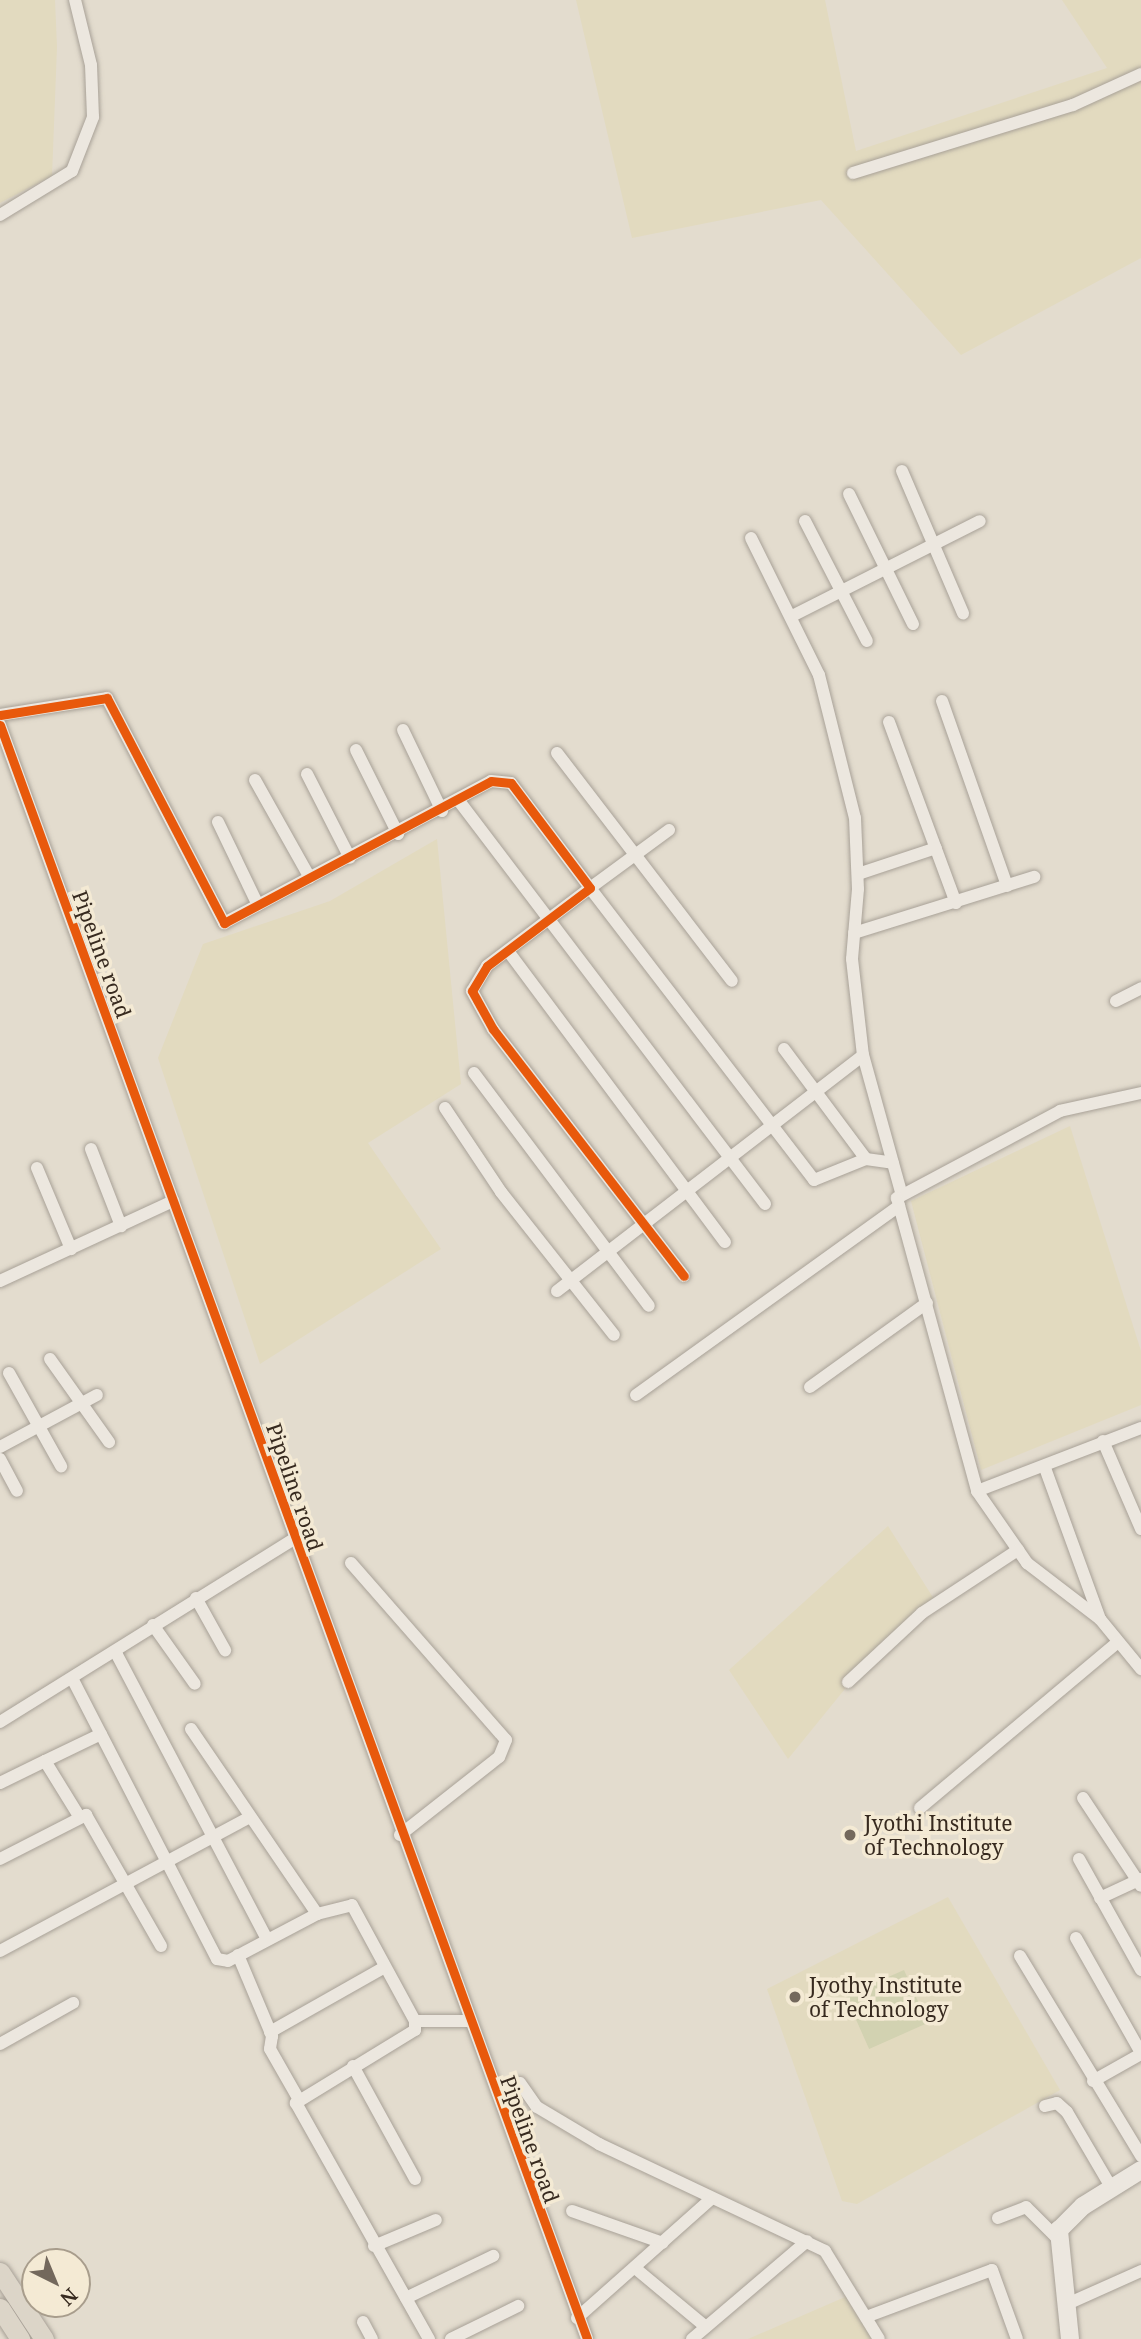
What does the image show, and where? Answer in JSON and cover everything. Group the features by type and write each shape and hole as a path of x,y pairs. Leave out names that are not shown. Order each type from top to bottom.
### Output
{"highway":[{"path":"0,2272 44,2339"},
{"path":"0,2308 20,2339"}],"main road":[{"path":"1070,2339 1058,2239 1066,2221 1141,2170"}],"street":[{"path":"0,215 72,171 93,117 91,65 75,0"},
{"path":"853,173 1073,105 1141,74"},
{"path":"902,471 963,612"},
{"path":"849,494 913,624"},
{"path":"805,521 867,641"},
{"path":"794,615 934,549 980,521"},
{"path":"751,538 794,615 820,675 855,818 858,874 854,933 863,1055 901,1192 899,1206 977,1491 1018,1550 1100,1619 1141,1669"},
{"path":"0,715 107,698 224,923 442,811 491,782 511,783 818,1182 866,1160 893,1163"},
{"path":"942,701 1007,886"},
{"path":"889,722 956,903"},
{"name":"Pipeline road","path":"0,725 400,1835 587,2339"},
{"path":"403,730 442,811"},
{"path":"356,750 398,834"},
{"path":"557,752 732,981"},
{"path":"307,774 350,858"},
{"path":"255,780 310,878"},
{"path":"458,800 765,1204"},
{"path":"218,822 258,905"},
{"path":"669,830 508,951 472,982 472,992 684,1276"},
{"path":"858,874 936,848"},
{"path":"854,933 1034,877"},
{"path":"508,951 725,1241"},
{"path":"1116,1001 1141,988"},
{"path":"783,1049 866,1160"},
{"path":"557,1291 863,1055"},
{"path":"474,1073 649,1306"},
{"path":"901,1192 1060,1111 1141,1093"},
{"path":"445,1108 570,1281 614,1335"},
{"path":"92,1149 121,1226"},
{"path":"37,1168 71,1249"},
{"path":"0,1281 173,1201"},
{"path":"636,1395 899,1206"},
{"path":"810,1387 927,1303"},
{"path":"50,1359 109,1442"},
{"path":"9,1373 61,1466"},
{"path":"0,1447 83,1405 97,1395"},
{"path":"977,1491 1045,1468 1102,1441 1141,1428"},
{"path":"1102,1441 1141,1530"},
{"path":"0,1459 17,1492"},
{"path":"1045,1468 1100,1619"},
{"path":"0,1722 73,1680 196,1598 294,1539"},
{"path":"848,1682 922,1613 1018,1550"},
{"path":"351,1563 506,1740 499,1757 400,1835"},
{"path":"196,1598 225,1650"},
{"path":"153,1626 195,1684"},
{"path":"920,1808 1118,1642"},
{"path":"115,1651 209,1840 267,1939"},
{"path":"73,1680 217,1959 238,1955 317,1914 352,1905 415,2021 415,2030 298,2098"},
{"path":"191,1729 248,1818 317,1914"},
{"path":"0,1783 101,1734"},
{"path":"45,1761 79,1816 92,1820 161,1946"},
{"path":"1083,1798 1140,1882 1100,1898"},
{"path":"0,1859 79,1816"},
{"path":"0,1951 128,1885 248,1818"},
{"path":"1079,1859 1141,1970"},
{"path":"1076,1938 1141,2053 1093,2081"},
{"path":"238,1955 270,2032 270,2049 298,2098 296,2110 429,2339"},
{"path":"1020,1956 1093,2081 1141,2156"},
{"path":"270,2032 385,1967"},
{"path":"0,2044 73,2003"},
{"path":"415,2021 468,2021"},
{"path":"353,2066 415,2179"},
{"path":"520,2083 537,2107 710,2200 807,2241 833,2259 879,2339"},
{"path":"1045,2106 1057,2103 1067,2112 1111,2188"},
{"path":"577,2318 710,2200"},
{"path":"998,2218 1026,2207 1058,2239"},
{"path":"572,2211 663,2243"},
{"path":"374,2246 436,2220"},
{"path":"692,2339 807,2241"},
{"path":"406,2298 493,2256"},
{"path":"635,2268 706,2327"},
{"path":"866,2317 989,2270 997,2275 1017,2339"},
{"path":"1065,2305 1141,2271"},
{"path":"451,2339 518,2306"},
{"path":"363,2322 372,2339"}],"shaded area":[{"path":"0,0 55,0 57,47 52,176 0,203"},
{"path":"576,0 825,0 856,151 1107,68 1062,0 1141,0 1141,258 961,355 821,200 632,238"},
{"path":"437,839 461,1084 368,1143 441,1249 260,1364 158,1058 203,944 330,901"},
{"path":"1070,1126 1141,1351 1141,1405 981,1470 911,1201"},
{"path":"888,1526 939,1607 879,1647 788,1759 729,1670"},
{"path":"948,1897 1060,2090 857,2204 842,2201 767,1989"},
{"path":"852,2294 877,2339 748,2339"}],"green space":[{"path":"904,1970 928,2023 869,2049 846,1996"}],"cycle path":[{"path":"0,715 107,698 224,923 491,781 511,783 590,888 487,966 472,991 493,1029 684,1276"},
{"path":"0,725 587,2339"}],"place":[{"name":"Jyothi Institute of Technology","path":"850,1835"},
{"name":"Jyothy Institute of Technology","path":"795,1997"}]}
